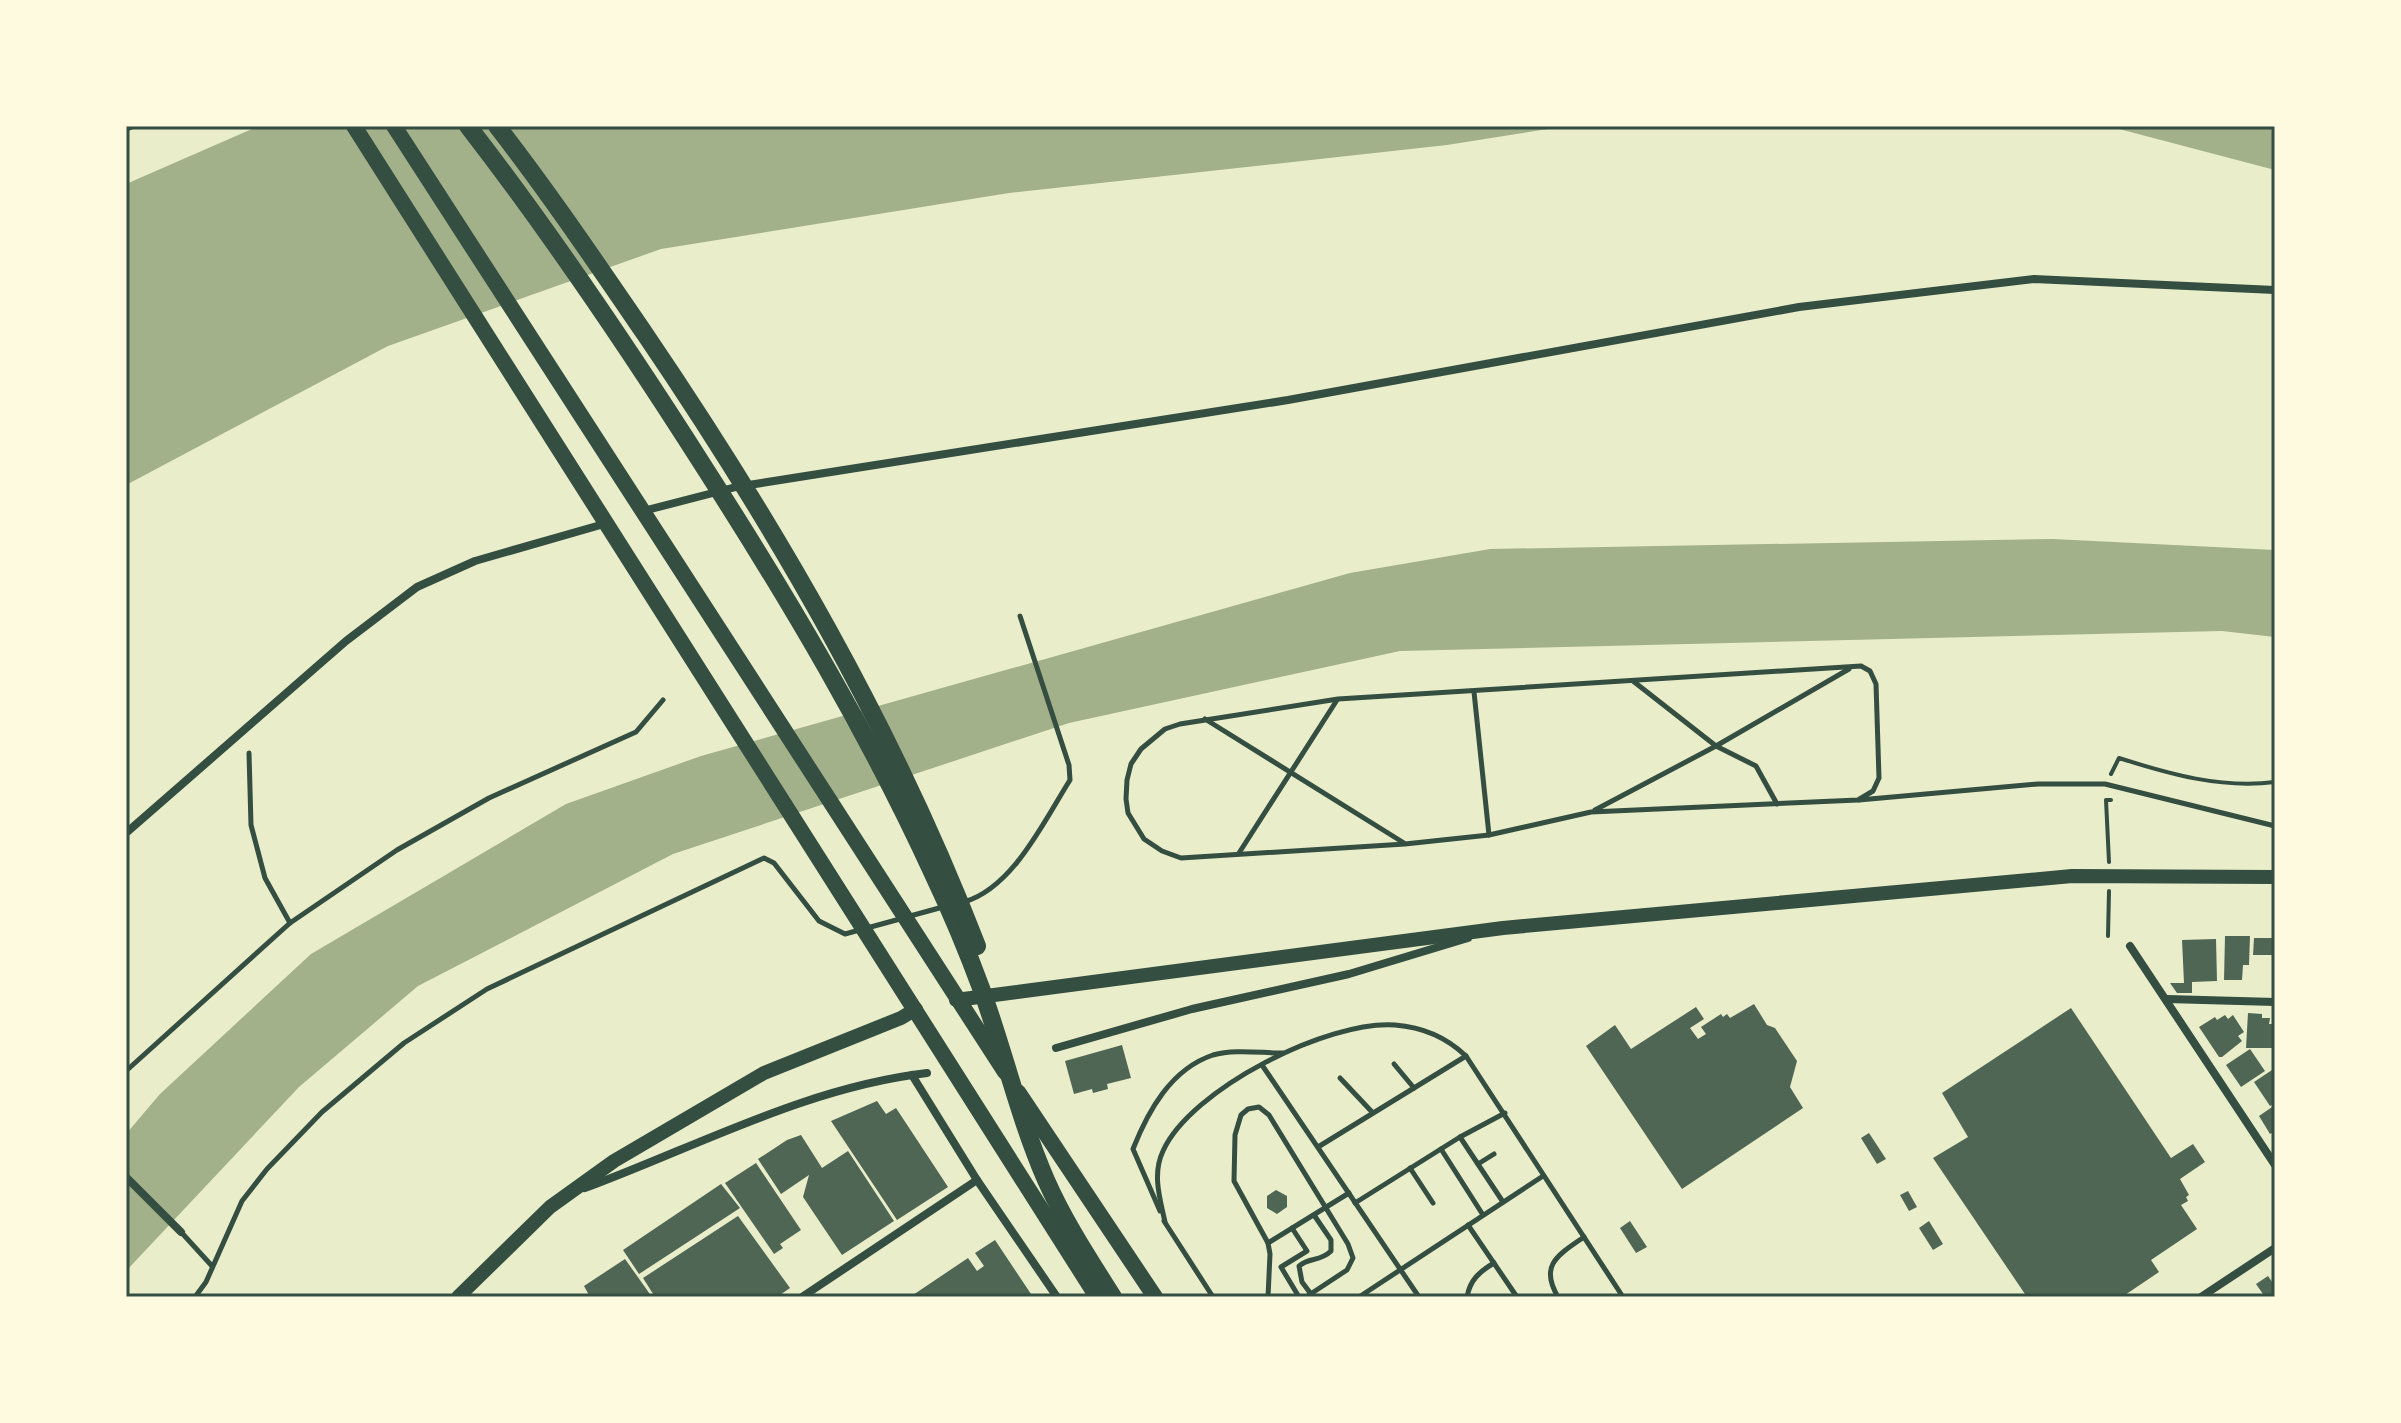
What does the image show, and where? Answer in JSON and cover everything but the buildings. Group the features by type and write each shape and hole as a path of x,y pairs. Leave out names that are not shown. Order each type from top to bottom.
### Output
{"highway":[{"path":"354,126 1097,1297"},
{"path":"394,126 956,1000 1155,1297"},
{"path":"468,126 577,274 675,422 748,536 858,721 936,879 981,989 1046,1180 1077,1241 1113,1297"},
{"path":"497,126 598,264 696,410 767,522 840,648 887,739 949,874 992,986 1033,1118 1057,1177 1088,1236 1126,1297"}],"main road":[{"path":"956,1000 1503,928 2072,876 2275,877"},
{"path":"458,1297 550,1207 614,1161 764,1073 901,1018 916,1009"}],"street":[{"path":"643,511 736,487 1288,400 1799,307 2034,279 2275,290"},
{"path":"126,833 346,641 417,587 475,561 604,524"},
{"path":"1056,1048 1192,1009 1349,974 1503,928"},
{"path":"2130,946 2275,1165"},
{"path":"2167,999 2275,1002"},
{"path":"569,1193 824,1096 927,1073"},
{"path":"912,1075 977,1180 1057,1297"},
{"path":"126,1177 181,1232"},
{"path":"802,1297 977,1180"},
{"path":"2201,1297 2275,1248"}],"lane":[{"path":"195,1297 242,1201 267,1169 322,1112 404,1043 487,989 764,858 774,863 819,921 845,934 974,899 1012,870 1070,780 1069,765 1020,616"},
{"path":"1591,812 1716,746 1853,666"},
{"path":"1858,800 1873,791 1879,778 1876,684 1870,671 1861,666 1338,699 1204,718 1165,729 1141,749 1131,764 1127,780 1128,813 1144,839 1162,851 1181,858 1405,844 1489,835 1591,812 1858,800 2038,784 2105,784 2275,826"},
{"path":"1632,681 1716,746 1756,766 1777,804"},
{"path":"1474,692 1489,835"},
{"path":"1238,854 1338,699"},
{"path":"126,1071 290,923 397,850 489,798 636,732 663,700"},
{"path":"1204,718 1405,844"},
{"path":"249,753 251,825 265,878 290,923"},
{"path":"1165,1222 1157,1179 1161,1153 1175,1130 1197,1106 1262,1065 1313,1040 1394,1025 1439,1036 1453,1043 1466,1056 1623,1297"},
{"path":"1213,1297 1165,1222 1133,1149 1143,1122 1174,1078 1213,1055 1284,1053"},
{"path":"1318,1147 1466,1056"},
{"path":"1394,1064 1414,1088"},
{"path":"1262,1065 1419,1297"},
{"path":"1340,1078 1373,1113"},
{"path":"1268,1297 1268,1243 1234,1181 1235,1135 1241,1115 1248,1109 1259,1107 1269,1115 1348,1244 1353,1258 1347,1270 1309,1295 1299,1266 1306,1260 1324,1258 1331,1251 1331,1240 1314,1215"},
{"path":"1355,1203 1460,1137 1505,1113"},
{"path":"1460,1137 1503,1202"},
{"path":"1441,1149 1483,1215"},
{"path":"1478,1164 1494,1154"},
{"path":"1410,1168 1433,1203"},
{"path":"1359,1297 1543,1176"},
{"path":"1268,1243 1349,1193"},
{"path":"1468,1225 1517,1297"},
{"path":"1292,1228 1307,1251 1281,1267 1299,1297"},
{"path":"181,1232 212,1266"},
{"path":"1558,1297 1549,1282 1551,1266 1560,1254 1584,1237"},
{"path":"1467,1297 1470,1283 1479,1271 1494,1263"}],"path":[{"path":"126,130 135,126"},
{"path":"2105,784 2119,758 2164,773 2245,786 2275,782"},
{"path":"2106,800 2110,876 2108,936"}],"shaded area":[{"path":"259,126 1567,126 1447,145 1009,193 661,249 388,346 126,485 126,184"},
{"path":"2037,126 2275,126 2275,170 2119,129"},
{"path":"2053,539 2275,550 2275,637 2222,631 1400,651 1069,723 673,854 418,986 299,1087 126,1271 126,1134 160,1094 311,954 566,804 701,756 1350,573 1490,549"}]}
